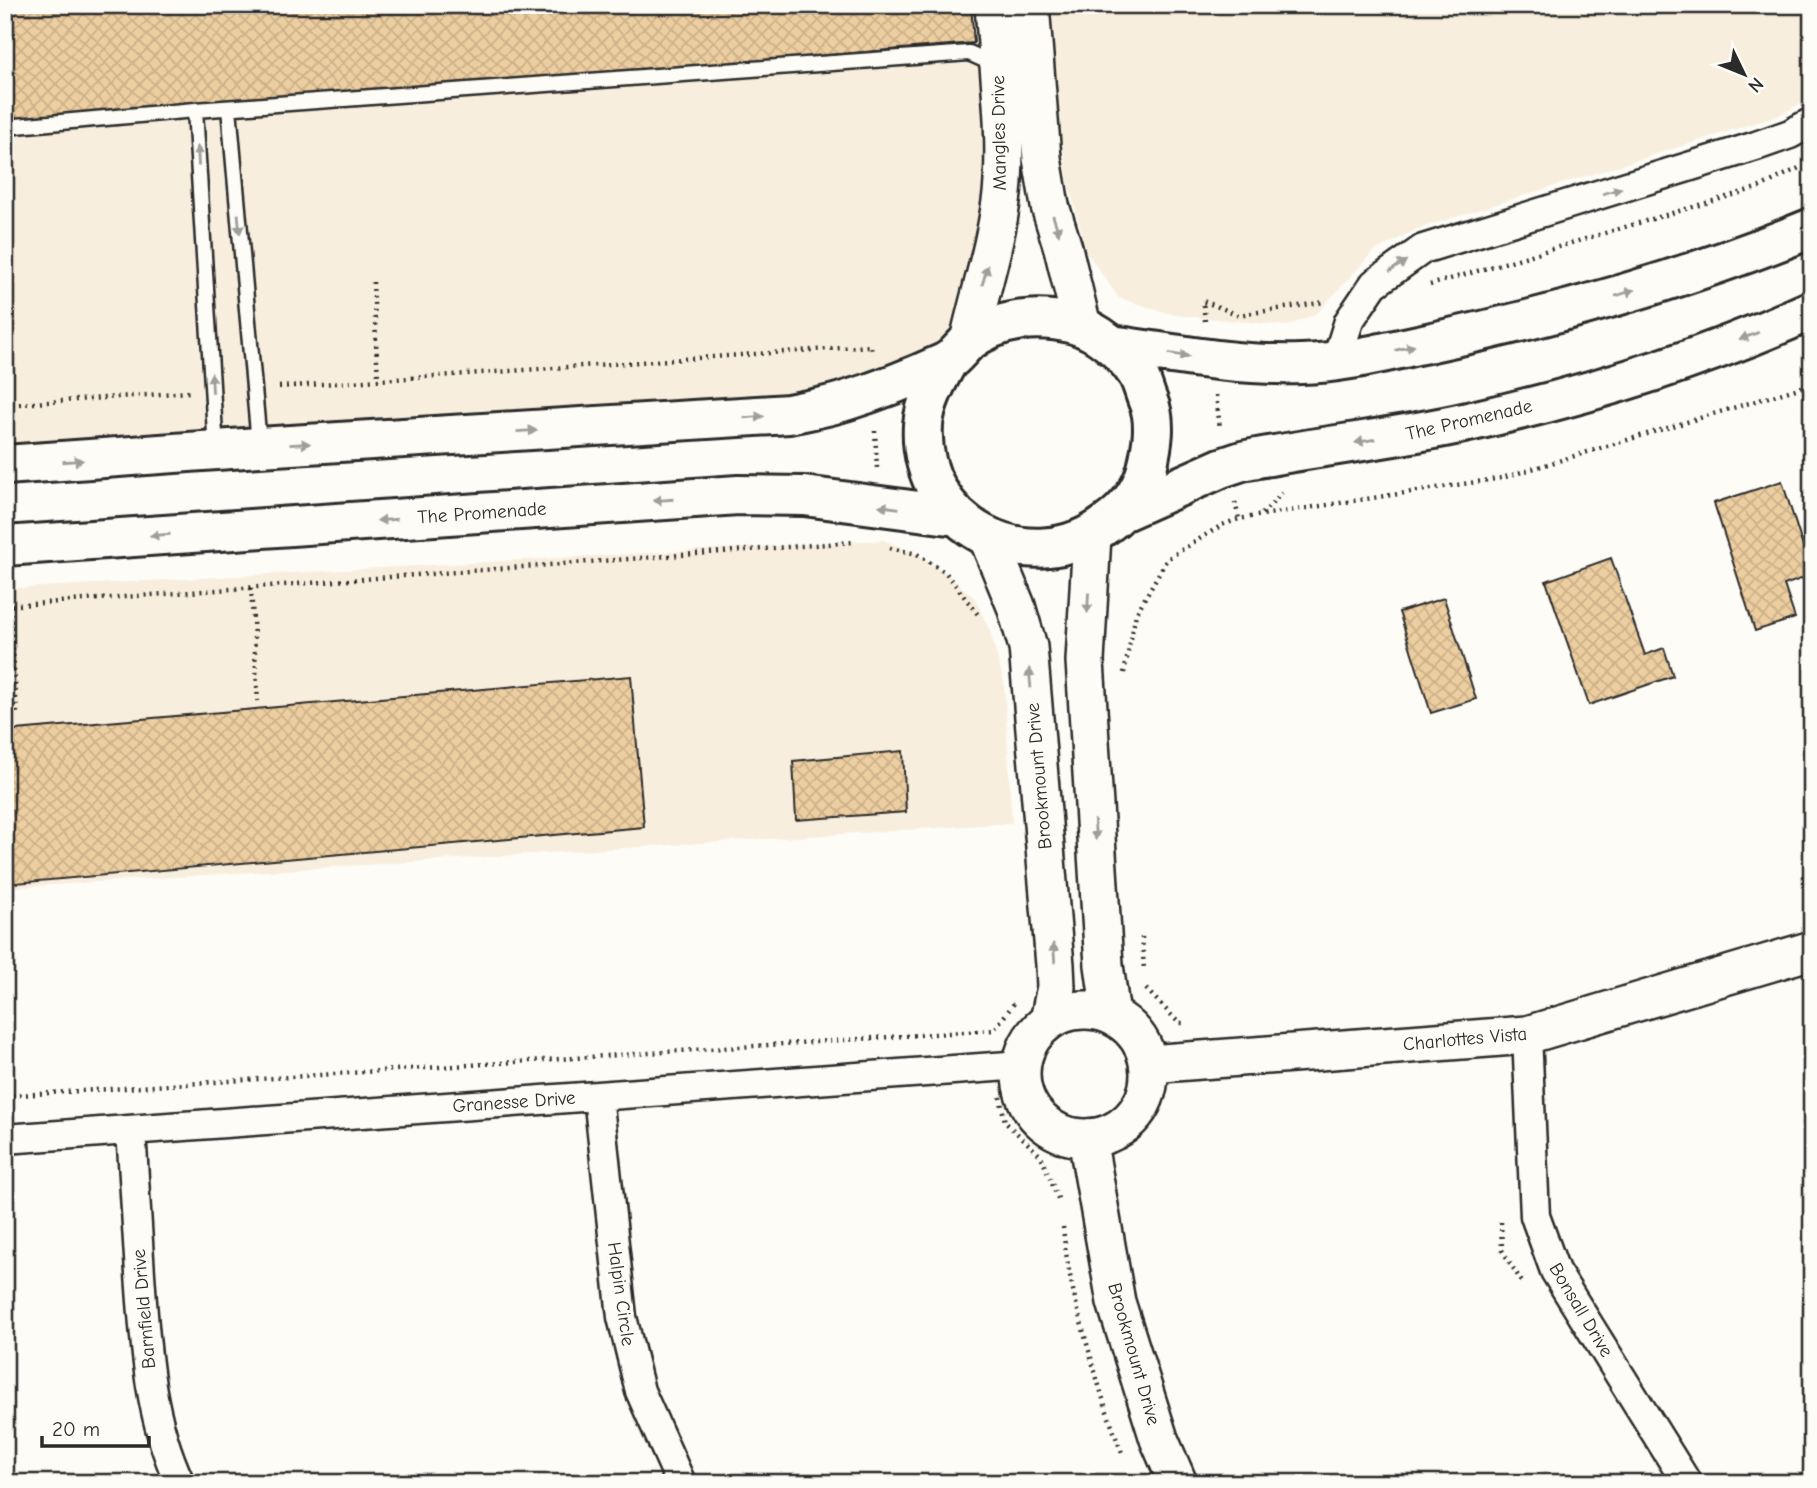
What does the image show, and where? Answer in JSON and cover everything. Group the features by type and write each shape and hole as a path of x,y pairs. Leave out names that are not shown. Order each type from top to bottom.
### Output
{"main road":[{"path":"5,465 789,414 846,401 874,390 959,351 995,326 1023,319 1053,319 1097,335 1211,360 1269,365 1336,362 1511,326 1753,252 1812,228"},
{"name":"The Promenade","path":"1122,512 1226,467 1272,456 1468,422 1587,393 1724,346 1812,310"},
{"path":"959,351 931,391 923,424 925,457 936,489 957,516 988,538 1014,547 1041,549 1068,545 1092,535 1122,512 1143,481 1153,444 1151,407 1137,373 1097,335"},
{"name":"The Promenade","path":"5,546 738,495 804,495 957,516"}],"street":[{"name":"Mangles Drive","path":"959,351 996,232 1002,191 1003,142 993,5"},
{"name":"Mangles Drive","path":"1030,5 1042,158 1050,206 1063,248 1097,335"},
{"path":"998,66 1023,79 1038,106"},
{"path":"1336,362 1349,321 1374,284 1423,249 1756,146 1790,134 1812,122"},
{"path":"1092,535 1086,648 1104,965 1111,1015"},
{"name":"Brookmount Drive","path":"988,538 1016,606 1028,647 1055,964 1056,987 1049,1021"},
{"name":"Charlottes Vista","path":"1149,1064 1527,1035 1812,950"},
{"path":"1079,1010 1096,1010 1111,1015 1129,1027 1143,1043 1149,1064 1149,1082 1144,1100 1135,1115 1121,1128 1104,1136 1068,1136 1037,1117 1010,1065 1049,1021 1079,1010"},
{"name":"Bonsall Drive","path":"1527,1035 1535,1216 1555,1271 1687,1483"},
{"name":"Granesse Drive","path":"5,1139 1010,1065"},
{"name":"Halpin Circle","path":"598,1096 624,1329 640,1391 681,1483"},
{"name":"Barnfield Drive","path":"131,1130 145,1354 158,1419 178,1482"},
{"name":"Brookmount Drive","path":"1087,1138 1116,1302 1159,1439 1178,1483"}],"lane":[{"path":"5,127 229,107 969,53 998,66"},
{"path":"229,107 259,447"},
{"path":"195,110 216,451"}],"path":[{"path":"1425,286 1760,187 1812,162"},
{"path":"373,282 378,380"},
{"path":"1239,519 1226,467 1203,301 1239,315 1366,295"},
{"path":"253,388 872,346 881,546 917,554 946,573 982,621"},
{"path":"1123,679 1136,614 1167,559 1222,525 1239,519 1502,478 1812,384"},
{"path":"5,405 212,391"},
{"path":"17,713 8,606 860,542"},
{"path":"251,588 258,701"},
{"path":"1086,648 1130,644"},
{"path":"1141,924 1146,990 1179,1023 1193,1022"},
{"path":"995,1030 1019,997"},
{"path":"995,1030 1010,1065 1002,1113 1005,1122 1041,1156 1061,1207"},
{"path":"5,1096 995,1030"},
{"path":"1062,1221 1066,1262 1078,1313 1110,1425 1125,1460"}],"shaded area":[{"path":"5,5 994,5 1003,142 969,341 846,401 5,465"},
{"path":"1050,5 1812,5 1812,98 1777,116 1417,229 1373,252 1317,313 1288,326 1174,315 1119,298 1087,253 1068,181 1059,116"},
{"path":"883,540 917,554 946,573 974,597 990,631 1004,682 1012,823 5,888 5,589"}],"building":[{"path":"5,5 971,5 974,43 5,123"},
{"path":"1782,481 1812,575 1784,585 1795,618 1755,631 1714,503"},
{"path":"1611,558 1645,655 1664,648 1673,676 1589,705 1546,581"},
{"path":"1444,598 1476,699 1431,713 1399,612"},
{"path":"631,676 644,827 5,884 5,731"},
{"path":"903,751 906,812 796,820 793,761"}]}
